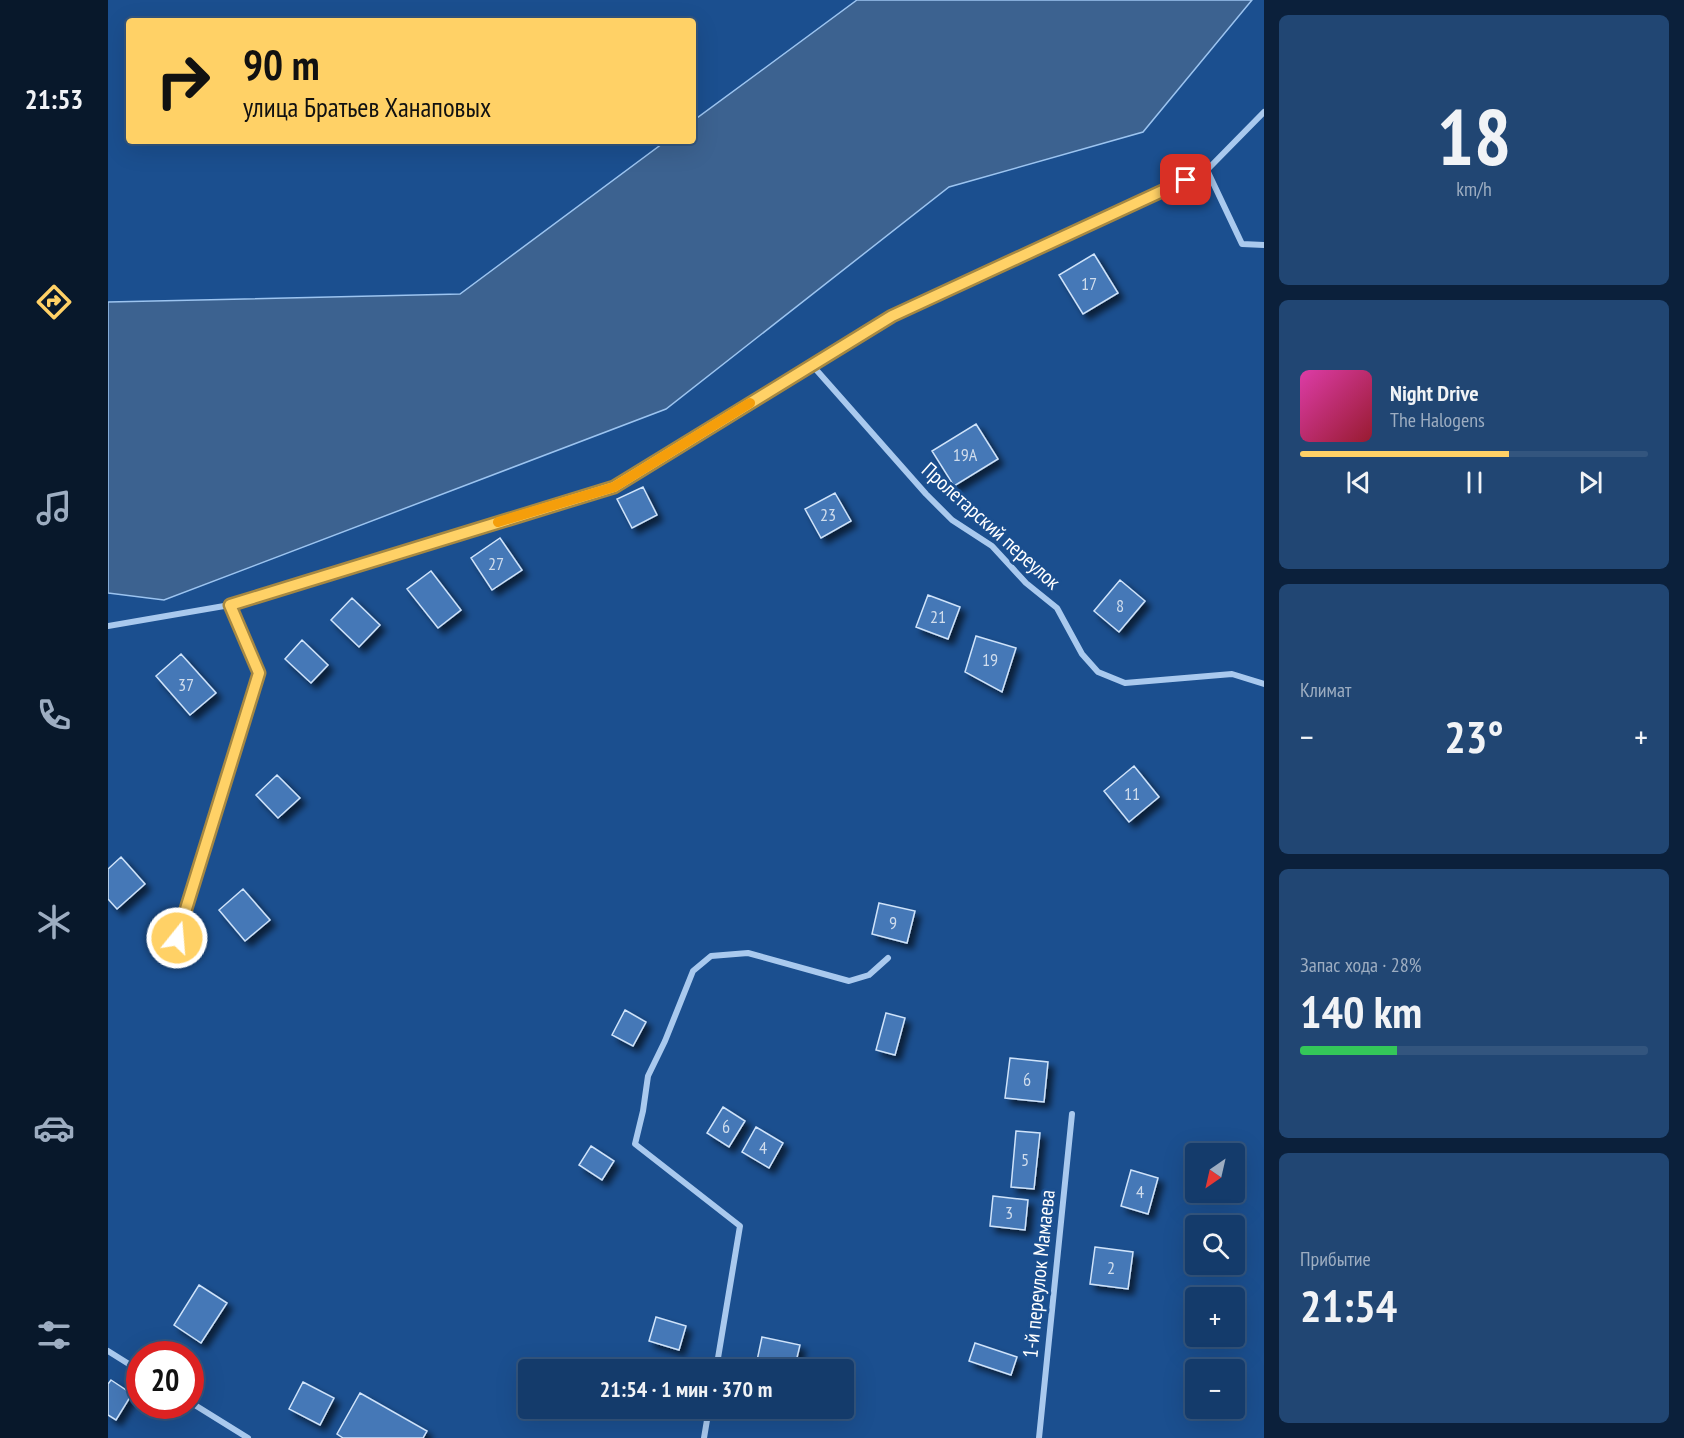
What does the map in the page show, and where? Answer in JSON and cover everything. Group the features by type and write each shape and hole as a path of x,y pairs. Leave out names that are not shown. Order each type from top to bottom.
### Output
{"street":[{"path":"108,626 230,605 614,487 892,316 1207,170 1264,112"},
{"path":"1207,170 1242,244 1264,245"},
{"name":"Пролетарский переулок","path":"812,365 926,494 952,520 992,546 1026,583 1058,608 1082,654 1098,672 1125,683 1232,675 1264,684"},
{"path":"718,1359 740,1226 635,1144 648,1076 665,1041 693,970 711,956 748,953 849,981 869,975 888,958"},
{"name":"1-й переулок Мамаева","path":"1039,1438 1072,1114"},
{"path":"108,1351 126,1362"},
{"path":"204,1411 248,1438"},
{"path":"704,1438 707,1419"}],"lane":[{"path":"177,938 259,673 230,605"}],"water":[{"path":"857,0 1252,0 1143,132 949,187 666,409 164,600 108,593 108,302 460,294 662,144 696,144 696,119"}],"building":[{"path":"1094,254 1118,293 1083,314 1059,275"},
{"path":"976,424 998,459 954,486 932,451"},
{"path":"643,487 657,515 632,528 617,499"},
{"path":"835,493 851,521 821,538 805,509"},
{"path":"500,538 522,570 492,590 471,558"},
{"path":"431,571 461,610 438,628 407,589"},
{"path":"1120,580 1145,601 1119,632 1094,611"},
{"path":"928,595 960,607 948,639 916,627"},
{"path":"352,598 380,625 359,647 331,620"},
{"path":"976,636 1016,648 1002,692 965,672"},
{"path":"302,640 328,665 311,683 285,659"},
{"path":"181,654 216,693 190,715 156,676"},
{"path":"1134,766 1159,797 1129,822 1104,791"},
{"path":"277,775 300,798 278,818 256,795"},
{"path":"121,857 145,884 117,909 108,899 108,869"},
{"path":"243,889 270,920 245,941 219,910"},
{"path":"879,903 915,911 907,943 872,934"},
{"path":"625,1010 646,1022 633,1046 612,1035"},
{"path":"886,1013 905,1018 895,1055 876,1050"},
{"path":"1010,1058 1048,1062 1044,1102 1005,1098"},
{"path":"723,1107 745,1121 729,1147 707,1133"},
{"path":"756,1127 783,1143 769,1168 742,1152"},
{"path":"1016,1131 1040,1133 1034,1189 1011,1187"},
{"path":"591,1146 614,1161 602,1180 579,1165"},
{"path":"1131,1170 1158,1178 1148,1214 1121,1206"},
{"path":"993,1196 1028,1200 1025,1230 990,1226"},
{"path":"1095,1247 1133,1252 1128,1289 1090,1284"},
{"path":"199,1285 227,1303 202,1341 198,1341 174,1325"},
{"path":"656,1317 686,1326 679,1350 649,1341"},
{"path":"762,1337 800,1345 797,1359 757,1359"},
{"path":"975,1343 1017,1357 1011,1375 969,1361"},
{"path":"111,1380 126,1390 126,1404 116,1420 108,1415 108,1384"},
{"path":"303,1382 334,1398 320,1425 289,1409"},
{"path":"360,1393 427,1431 423,1438 343,1438 337,1434"}],"slow traffic":[{"path":"498,522 614,487 750,403"}],"route":[{"path":"177,938 259,673 230,605 614,487 892,316 1186,180"}]}
